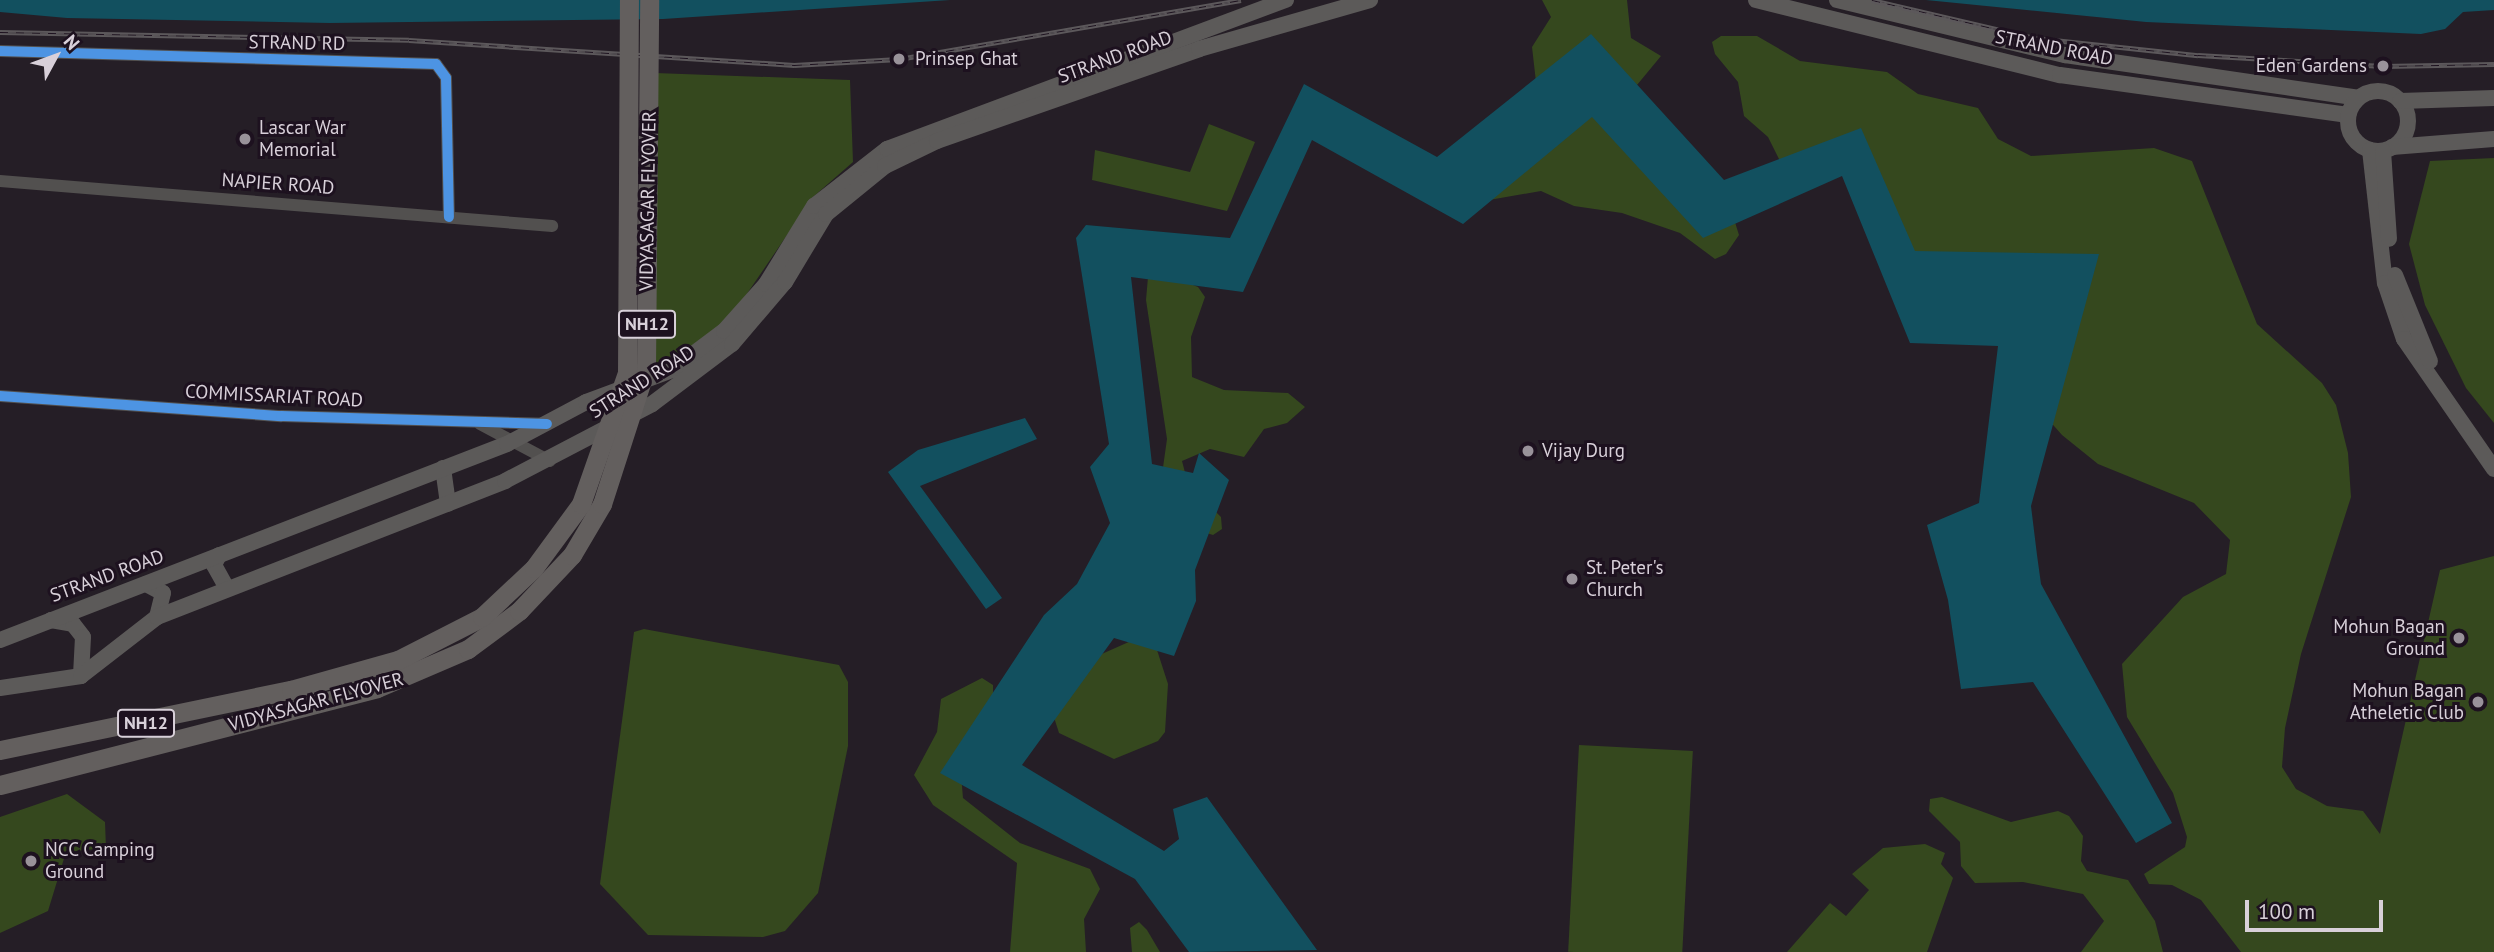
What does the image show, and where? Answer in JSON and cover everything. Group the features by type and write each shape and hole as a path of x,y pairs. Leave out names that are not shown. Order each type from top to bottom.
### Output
{"highway":[{"name":"VIDYASAGAR FLYOVER","path":"0,753 161,720 398,660 482,617 558,540 580,504 627,373 633,163 629,0"},
{"name":"VIDYASAGAR FLYOVER","path":"0,785 425,671 494,631 572,555 602,504 646,368 649,0"}],"main road":[{"name":"STRAND ROAD","path":"0,640 507,444 698,354 766,284 814,205 887,149 1286,0"},
{"name":"STRAND ROAD","path":"0,688 81,676 157,617 551,461 714,362 765,308 827,214 885,166 937,141 1199,49 1370,0"},
{"name":"STRAND ROAD","path":"1756,0 2060,75 2348,115"},
{"name":"STRAND ROAD","path":"1836,0 2065,55 2358,98"},
{"path":"2060,75 2065,55"},
{"path":"2494,98 2400,101 2387,92 2358,98 2348,115 2350,133 2382,149 2494,139"},
{"path":"2400,101 2407,126 2382,149 2385,283 2404,339 2494,469"},
{"path":"2382,149 2397,284 2421,345 2494,452"},
{"path":"443,468 448,504"},
{"path":"219,555 215,565 227,588"},
{"path":"146,584 163,593 157,617"},
{"path":"49,620 73,624 83,637 81,676"}],"street":[{"name":"STRAND RD","path":"0,51 436,64 446,78 449,218"},
{"name":"NAPIER ROAD","path":"0,181 552,226"},
{"name":"COMMISSARIAT ROAD","path":"0,396 480,424 547,424"},
{"path":"480,424 507,444 551,461"}],"green space":[{"path":"1542,0 1627,0 1631,38 1661,56 1632,91 1728,200 1739,235 1726,254 1715,259 1680,233 1622,213 1574,206 1541,191 1472,203 1536,82 1532,47 1551,17"},
{"path":"1721,36 1757,36 1800,61 1887,72 1918,94 1978,108 1998,139 2031,156 2154,148 2192,161 2257,324 2322,383 2336,405 2348,453 2351,497 2301,654 2285,728 2282,767 2296,789 2327,806 2363,811 2380,834 2440,570 2494,556 2494,952 2241,952 2201,900 2172,885 2149,884 2144,874 2185,847 2187,837 2173,793 2127,717 2122,664 2183,597 2226,574 2230,540 2194,503 2098,464 2062,435 2039,409 2024,352 1966,328 1852,169 1784,169 1768,137 1744,116 1738,82 1715,54 1712,42"},
{"path":"655,73 850,80 853,162 813,197 727,323 667,363 653,362"},
{"path":"1209,124 1255,142 1227,211 1092,180 1095,150 1190,172"},
{"path":"2494,158 2494,423 2466,388 2425,305 2409,244 2430,161"},
{"path":"1161,272 1198,287 1205,297 1191,337 1192,377 1224,390 1288,393 1305,407 1287,423 1264,429 1244,457 1210,449 1182,461 1188,484 1221,517 1222,529 1213,535 1156,517 1167,439 1146,300 1148,277"},
{"path":"644,629 839,665 848,682 848,746 818,893 785,931 763,937 648,935 600,884 634,632"},
{"path":"1140,637 1157,650 1168,684 1165,732 1158,741 1114,759 1059,733 1052,711 1095,657"},
{"path":"982,678 993,685 993,697 961,774 963,798 1020,843 1090,869 1100,889 1084,919 1086,952 1010,952 1017,863 933,805 914,775 937,732 941,699"},
{"path":"1579,745 1693,751 1682,952 1568,952"},
{"name":"NCC Camping Ground","path":"67,794 105,822 106,848 66,852 48,911 0,933 0,817"},
{"path":"1942,797 2011,822 2058,811 2069,816 2083,836 2081,861 2087,871 2128,880 2155,921 2163,952 2081,952 2104,921 2083,894 2023,882 1975,883 1961,866 1960,842 1929,811 1930,799"},
{"path":"1925,844 1945,853 1941,864 1953,878 1927,952 1787,952 1830,903 1846,916 1869,890 1852,874 1883,848"},
{"path":"1139,922 1160,952 1132,952 1130,928"}],"water":[{"path":"0,0 950,0 663,19 330,23 67,18 0,12"},
{"path":"1926,0 2494,0 2494,10 2463,12 2445,29 2421,34 2146,22"},
{"path":"1591,34 1724,180 1861,128 1915,251 2099,254 2031,506 2037,555 2041,584 2172,823 2136,843 2033,682 1961,689 1948,600 1927,525 1979,503 1998,346 1910,343 1842,176 1703,238 1592,117 1463,224 1312,140 1243,292 1131,277 1152,464 1193,473 1199,453 1229,480 1195,570 1196,601 1174,656 1114,638 1022,765 1164,851 1179,839 1173,809 1207,797 1317,950 1189,952 1135,879 940,773 1044,615 1077,584 1110,523 1090,467 1109,444 1076,238 1086,225 1230,238 1304,84 1437,157"},
{"path":"1025,418 1037,439 920,486 1002,598 986,609 888,472 918,450"}],"railway":[{"path":"0,32 409,40 794,65 899,59 1241,0"},
{"path":"1872,0 2035,38 2198,55 2383,66 2494,64"}],"cycle path":[{"path":"0,51 436,64 446,78 449,217"},
{"path":"0,396 281,416 547,424"}],"place":[{"name":"Prinsep Ghat","path":"899,59"},
{"name":"Eden Gardens","path":"2383,66"},
{"name":"Lascar War Memorial","path":"245,139"},
{"name":"Vijay Durg","path":"1528,451"},
{"name":"St. Peter's Church","path":"1572,579"},
{"name":"Mohun Bagan Ground","path":"2459,638"},
{"name":"Mohun Bagan Atheletic Club","path":"2478,702"},
{"name":"NCC Camping Ground","path":"31,861"}]}
